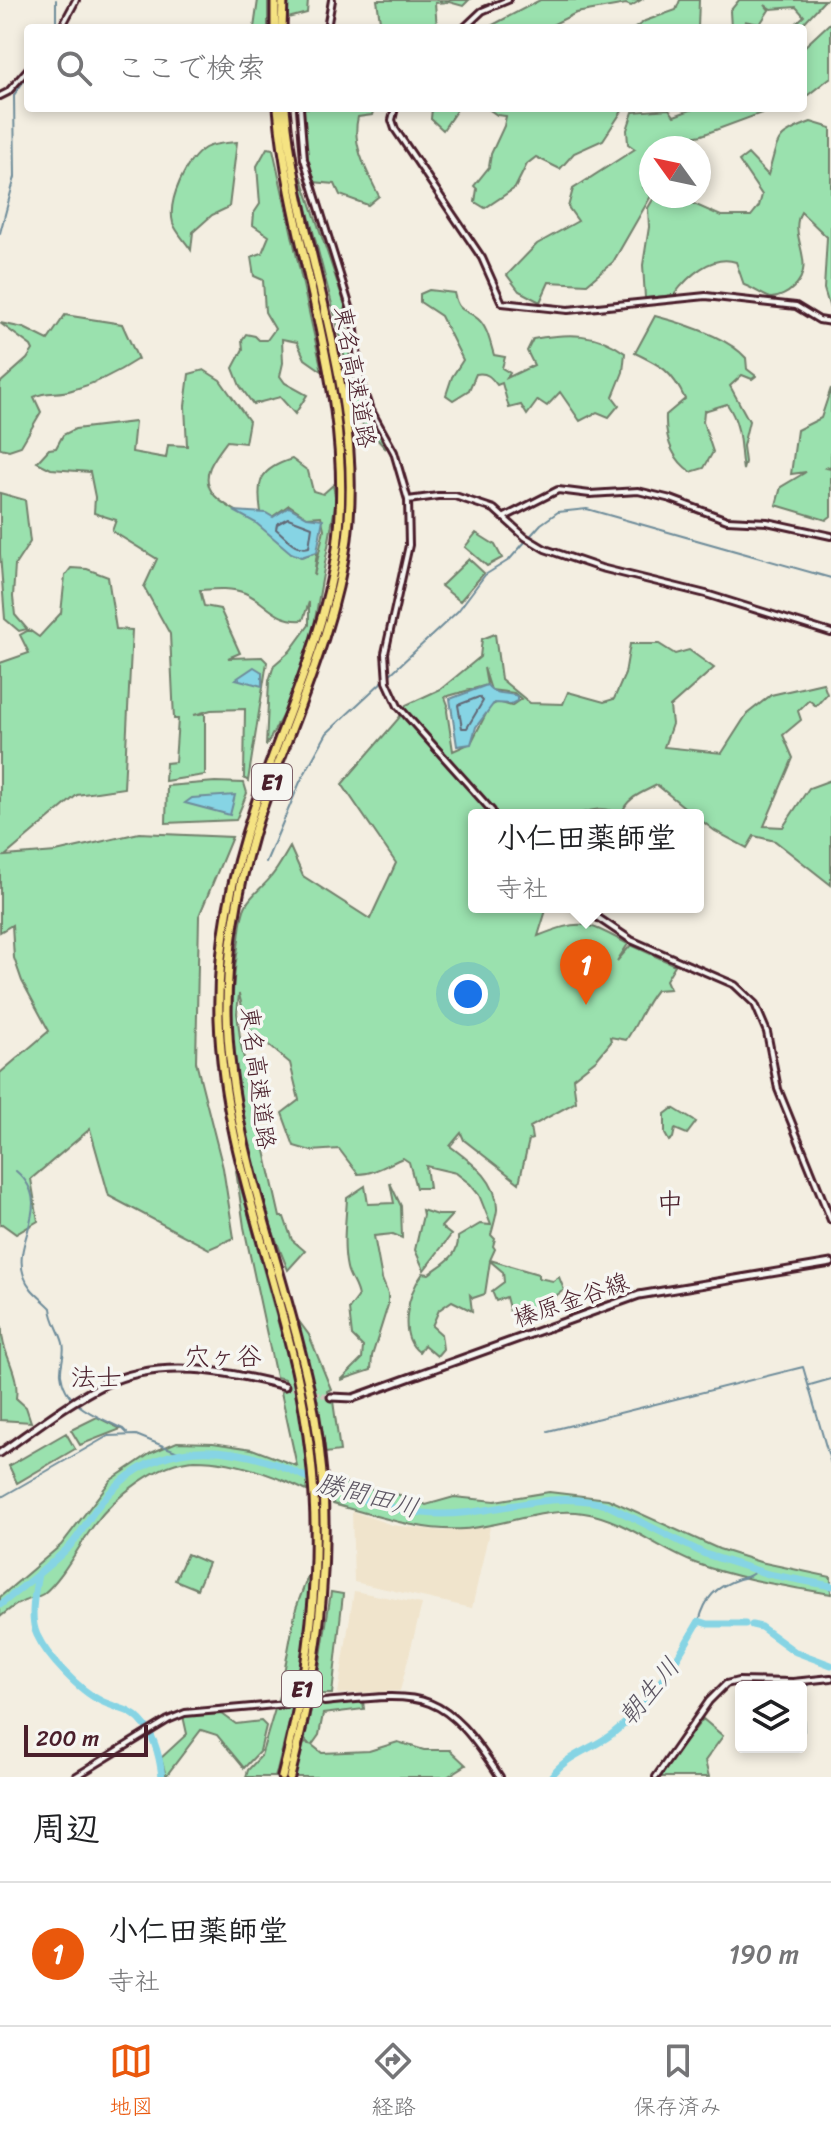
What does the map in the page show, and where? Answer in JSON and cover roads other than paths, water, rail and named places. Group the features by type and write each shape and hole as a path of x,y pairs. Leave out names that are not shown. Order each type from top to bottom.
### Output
{"highway":[{"path":"275,0 280,24"},
{"path":"280,24 283,0"},
{"name":"東名高速道路","path":"279,112 288,186 321,329 336,412 341,457 341,506 336,556 321,622 255,805 234,877 222,951 219,1017 231,1123 317,1458"},
{"name":"東名高速道路","path":"286,112 298,197 335,353 349,457 349,509 340,581 330,623 262,810 245,866 231,943 227,1018 241,1130 300,1352 313,1410 317,1458 318,1601 310,1689 290,1777"},
{"name":"東名高速道路","path":"282,1777 318,1601"}],"main road":[{"name":"榛原金谷線","path":"331,1397 353,1398 647,1293 831,1263"},
{"path":"0,1453 91,1392 120,1378 171,1368 212,1370 285,1386"}],"street":[{"path":"63,24 76,0"},
{"path":"328,24 332,0"},
{"path":"468,24 482,11 508,0"},
{"path":"0,96 8,92 24,74"},
{"path":"300,112 306,169 354,320 360,381 369,407 394,452 408,500 409,545 385,653 386,679 398,706 490,809"},
{"path":"394,112 392,120 395,129 482,258 502,303 568,310 706,296 796,306 819,320 831,322"},
{"path":"505,517 558,490 590,494 638,491 671,499 727,520 767,522 831,536"},
{"path":"408,500 455,496 494,509 528,539 545,549 601,568 706,594 831,633"},
{"path":"591,913 631,940 735,985 755,1004 767,1032 778,1089 831,1220"},
{"path":"656,1777 709,1701 726,1684 831,1678"},
{"path":"324,1702 404,1696 428,1702 461,1723 500,1777"},
{"path":"75,1777 154,1728 185,1713 286,1704"}],"water":[{"path":"289,507 307,517 323,519 317,552 301,557 291,553 256,523 234,511 266,513 273,517"},
{"path":"254,667 262,672 262,686 236,679"},
{"path":"487,685 498,692 517,696 517,701 511,704 494,703 476,727 471,744 457,746 450,699"},
{"path":"235,795 230,815 185,803 192,798"}],"waterway":[{"path":"56,0 56,24"},
{"path":"0,233 15,177 14,95 24,81"},
{"path":"266,862 300,782 327,733 458,611 485,575 509,560 541,524 558,512 587,509 831,578"},
{"path":"16,1171 27,1184 33,1210 23,1249 24,1276 32,1290 51,1308 64,1347 61,1370 64,1385 69,1395 84,1409 127,1433"},
{"path":"548,1431 803,1367 831,1464"},
{"path":"810,1385 831,1379"},
{"path":"0,1498 108,1436 136,1435 178,1452"},
{"name":"勝間田川","path":"0,1605 70,1546 98,1506 120,1483 159,1459 202,1451 249,1456 282,1466 350,1495 423,1513 471,1512 540,1501 586,1501 609,1506 705,1554 768,1574 831,1586"},
{"path":"699,1621 708,1599 718,1589 757,1570"},
{"path":"38,1574 33,1621 42,1644 56,1663 84,1690 140,1720 156,1747 162,1777"},
{"name":"朝生川","path":"551,1777 564,1763 604,1740 640,1709 662,1682 699,1621 708,1624 745,1624"},
{"name":"朝生川","path":"752,1625 761,1627 794,1651"},
{"name":"朝生川","path":"796,1652 831,1665"},
{"path":"819,1676 831,1674"}],"tunnel":[{"path":"285,1386 331,1397"},
{"path":"286,1704 324,1702"}],"place":[{"name":"小仁田薬師堂","path":"586,1005"}],"district":[{"name":"中","path":"670,1203"},
{"name":"穴ヶ谷","path":"223,1356"},
{"name":"法士","path":"96,1377"}]}
